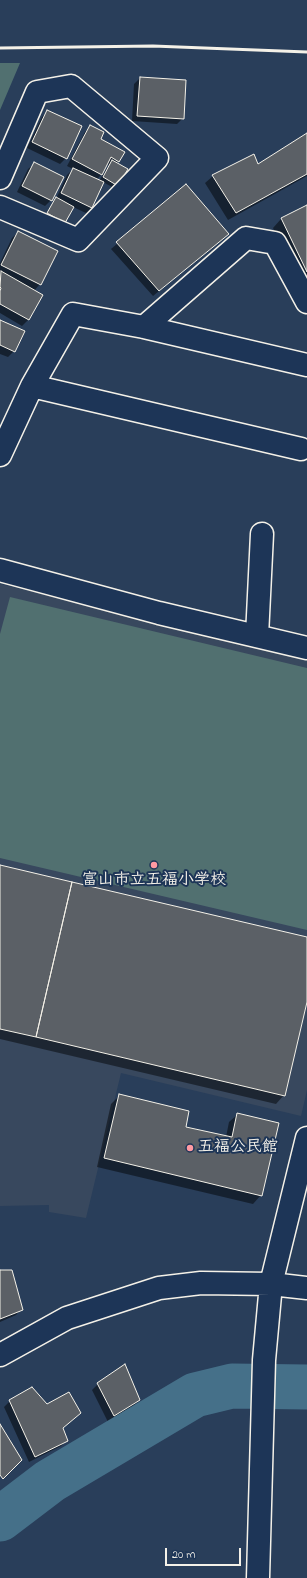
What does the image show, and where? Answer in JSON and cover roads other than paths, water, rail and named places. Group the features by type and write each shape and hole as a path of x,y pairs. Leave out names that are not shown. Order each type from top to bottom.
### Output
{"street":[{"path":"0,178 38,92 71,86 157,158 78,240 0,208"},
{"path":"144,327 246,238 275,244 307,302"},
{"path":"0,455 32,386 73,314 144,327 307,365"},
{"path":"32,386 301,449"},
{"path":"256,636 262,534"},
{"path":"0,570 159,613 307,648"},
{"path":"258,1578 264,1412 264,1360 271,1284 304,1163 307,1138"},
{"path":"0,1355 67,1318 159,1288 200,1283 271,1284 307,1288"}],"waterway":[{"path":"0,1519 50,1481 195,1395 232,1386 307,1387"}],"railway":[{"path":"0,48 153,46 307,52"}],"place":[{"name":"富山市立五福小学校","path":"154,865"},
{"name":"五福公民館","path":"190,1148"}]}
